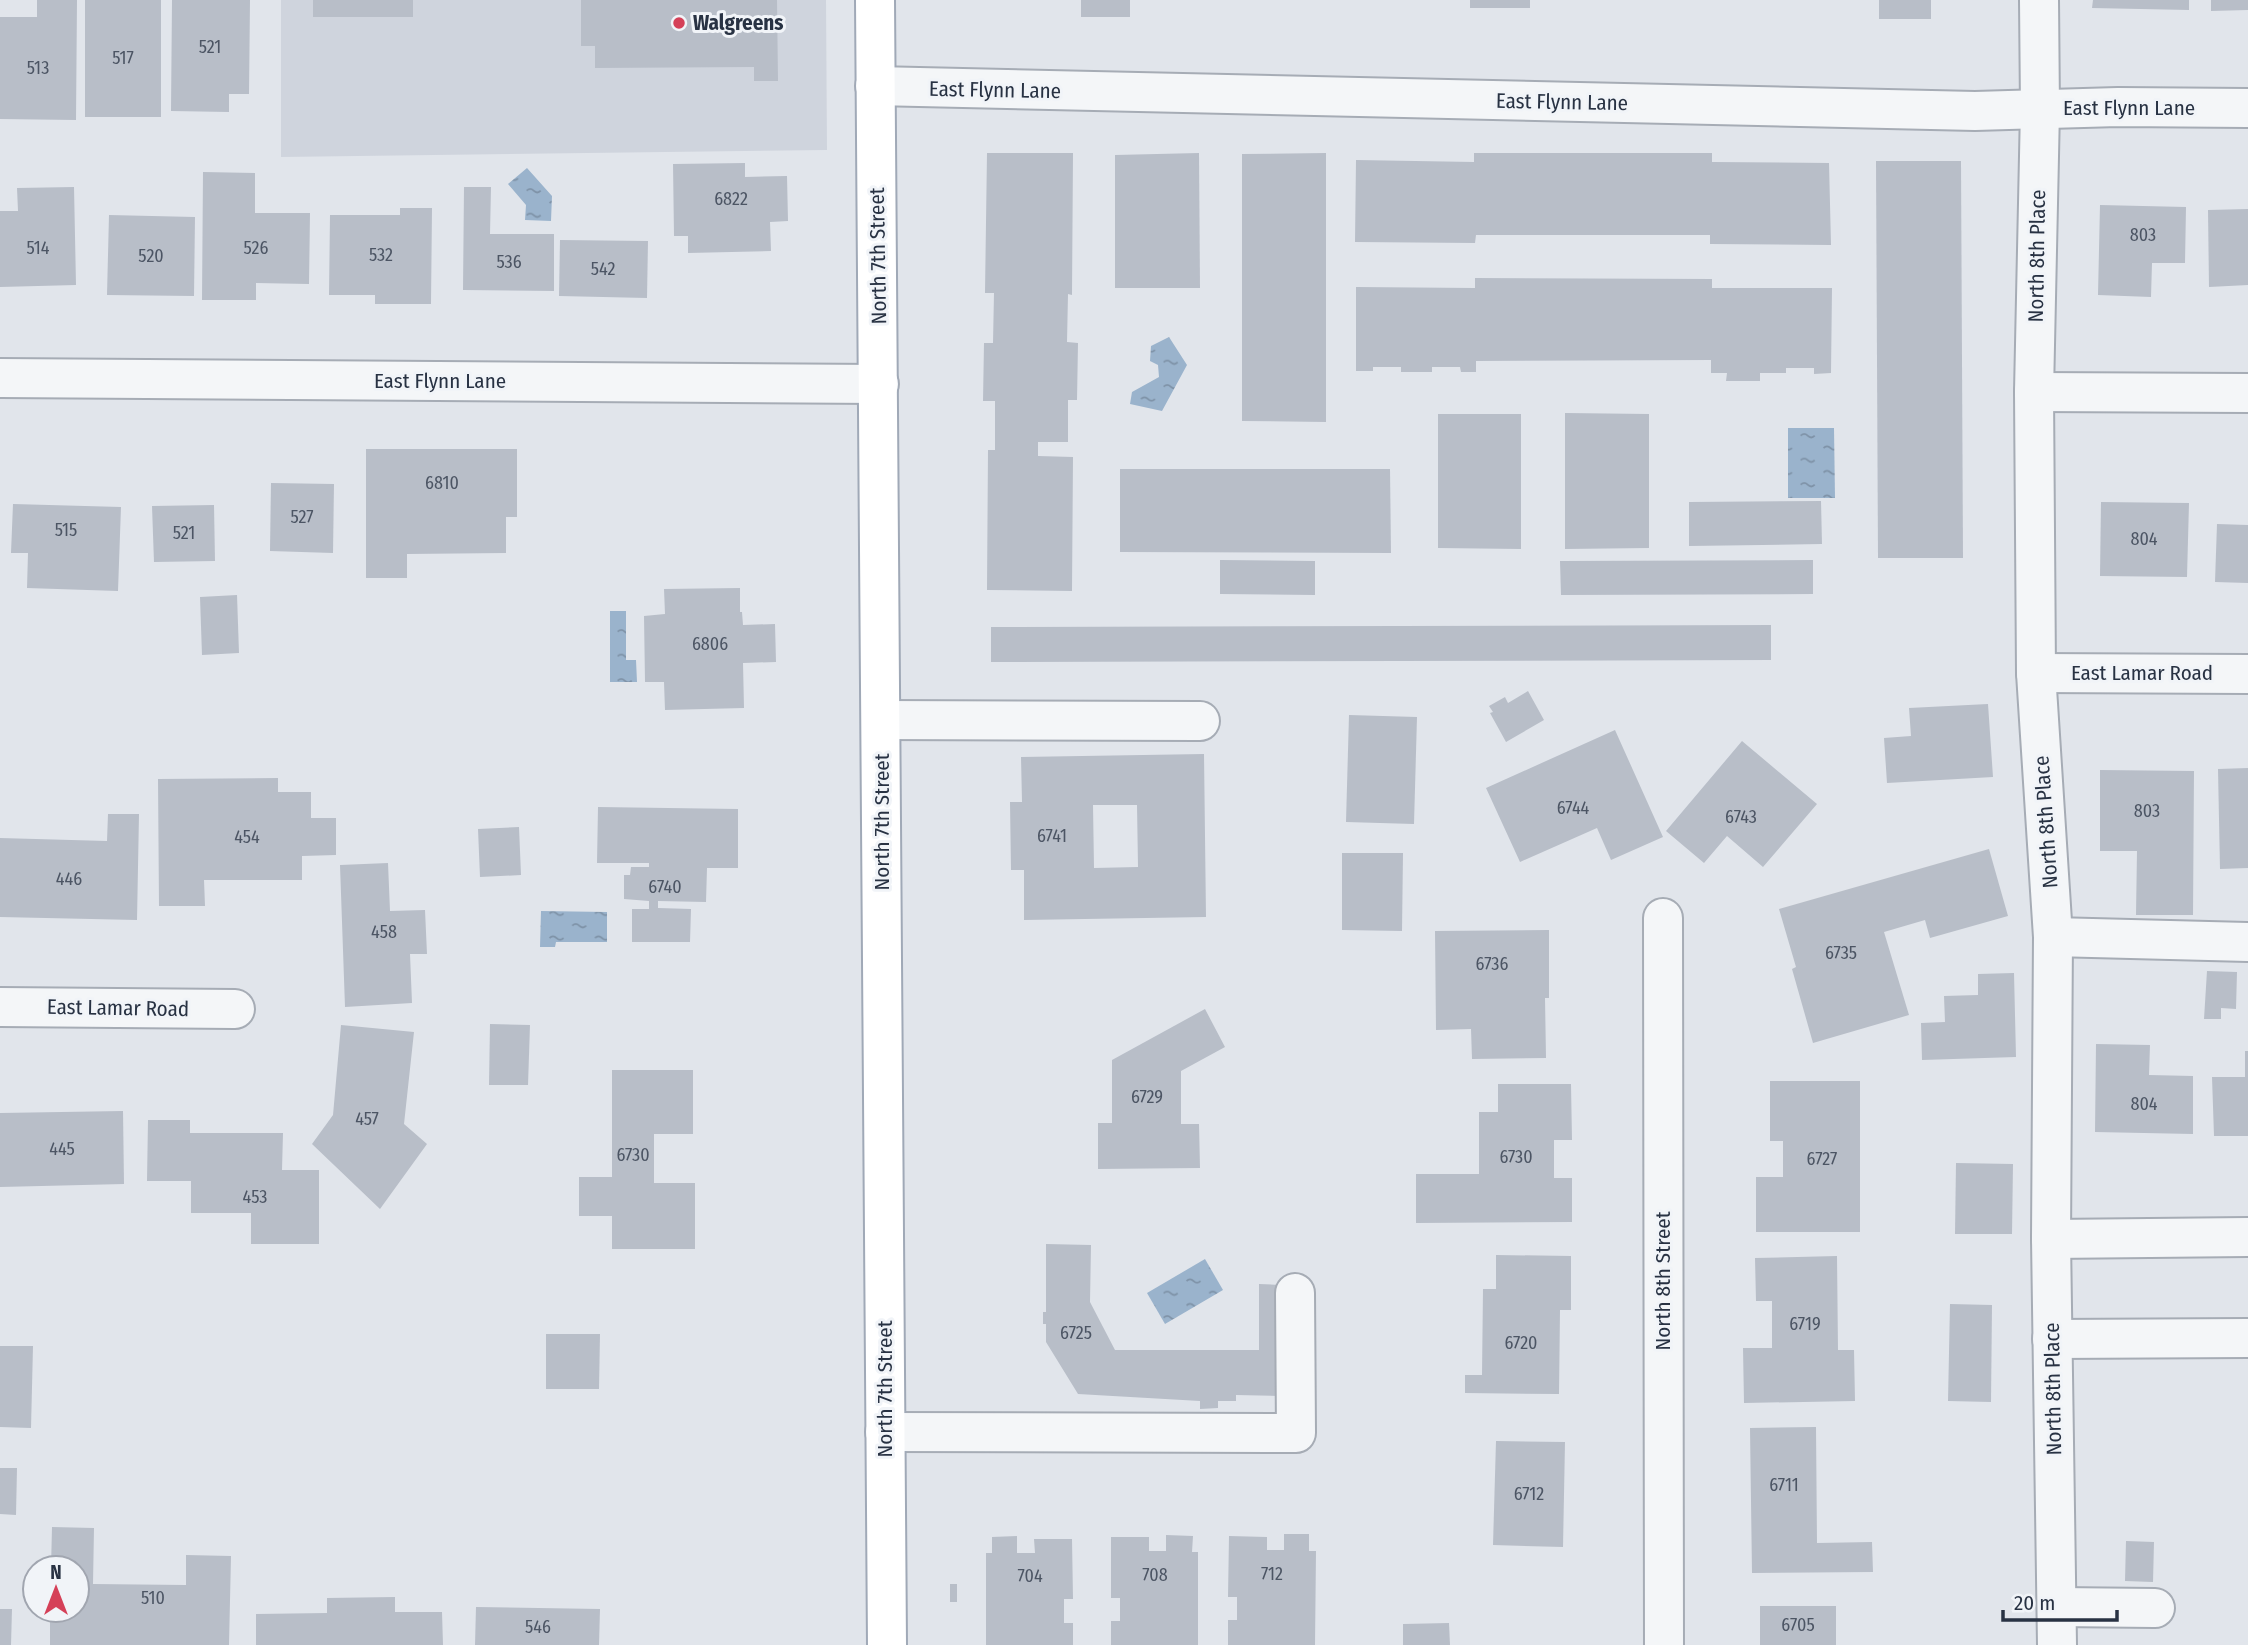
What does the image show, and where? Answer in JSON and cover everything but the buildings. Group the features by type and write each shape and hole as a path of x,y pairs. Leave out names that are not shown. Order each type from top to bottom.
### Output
{"main road":[{"name":"North 7th Street","path":"875,0 887,1645"}],"street":[{"name":"North 8th Place","path":"2039,0 2040,109 2034,392 2036,673 2053,937 2051,1239 2057,1645"},
{"name":"East Flynn Lane","path":"875,86 1975,111 2248,108"},
{"name":"East Flynn Lane","path":"0,378 879,384"},
{"path":"2034,392 2248,393"},
{"name":"East Lamar Road","path":"2036,673 2248,674"},
{"path":"881,720 1200,721"},
{"name":"North 8th Street","path":"1663,918 1664,1645"},
{"path":"2053,937 2248,942"},
{"name":"East Lamar Road","path":"0,1007 235,1009"},
{"path":"2051,1239 2248,1237"},
{"path":"885,1432 1296,1433 1295,1293"},
{"path":"2052,1339 2248,1338"},
{"path":"2057,1608 2155,1608"}],"shaded area":[{"path":"281,0 826,0 827,150 281,157"}],"water":[{"path":"527,168 552,196 551,221 525,220 526,205 508,184"},
{"path":"1169,337 1187,365 1162,411 1130,404 1132,392 1159,377 1158,365 1150,361 1151,346"},
{"path":"1788,428 1834,428 1835,498 1788,498"},
{"path":"610,611 626,611 626,660 636,660 637,682 610,682"},
{"path":"541,911 607,912 607,942 556,942 555,947 540,947"},
{"path":"1205,1259 1223,1290 1165,1324 1147,1293"}],"place":[{"name":"Walgreens","path":"679,23"}]}
